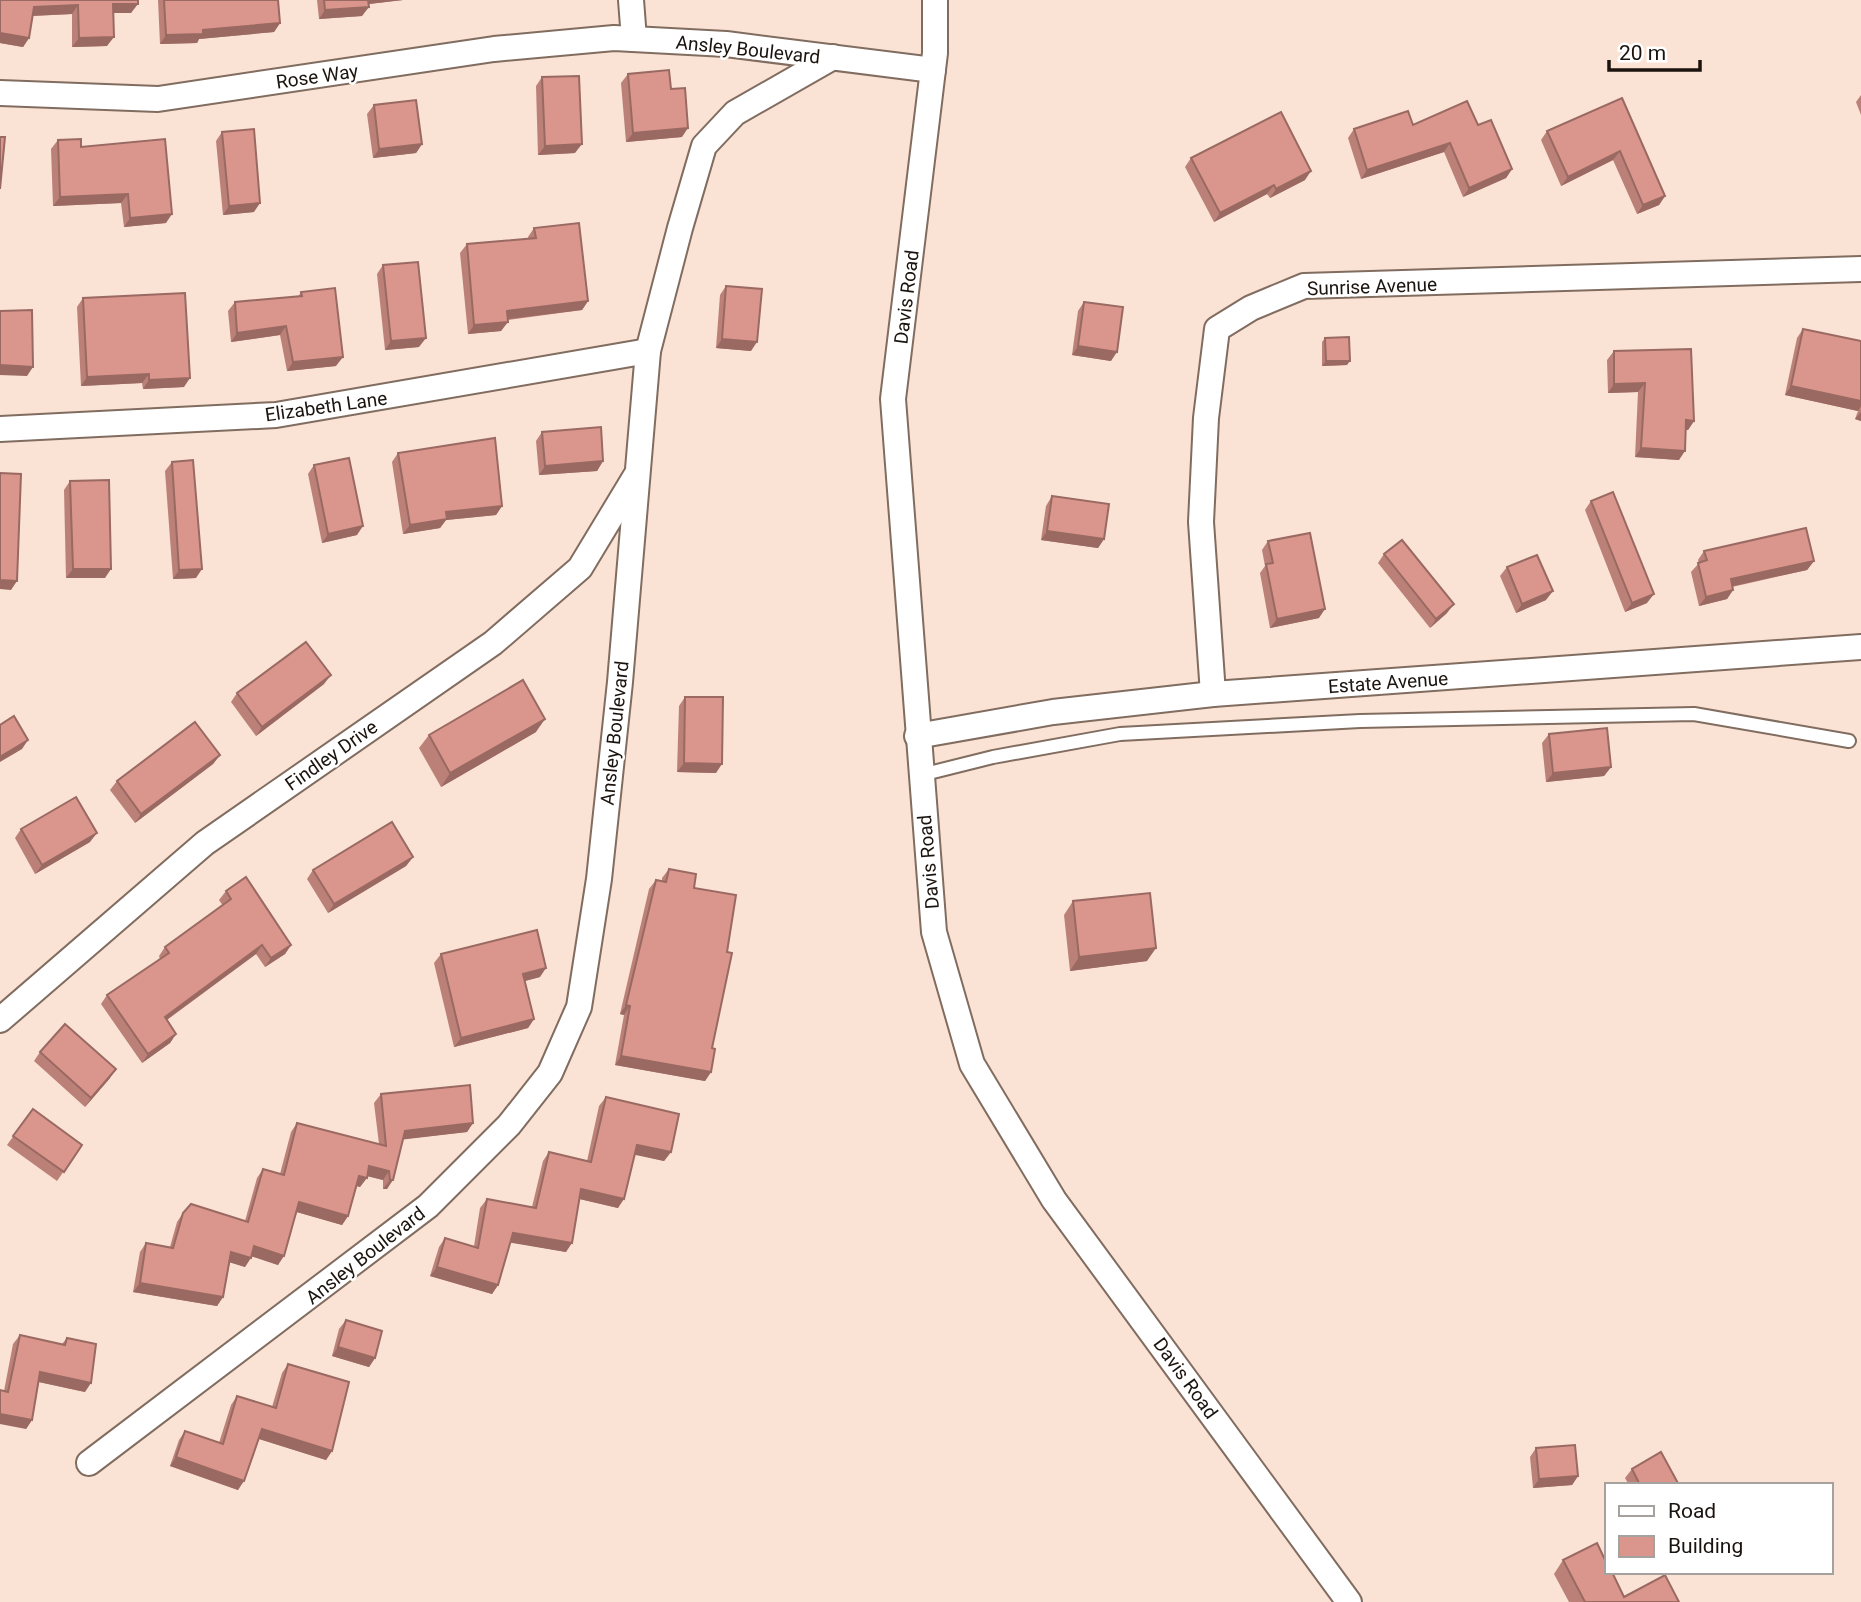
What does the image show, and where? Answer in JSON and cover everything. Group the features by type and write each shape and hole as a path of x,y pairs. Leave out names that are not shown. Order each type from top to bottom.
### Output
{"street":[{"path":"631,0 634,40"},
{"name":"Davis Road","path":"935,0 933,70 893,399 934,932 972,1064 1054,1200 1349,1602"},
{"name":"Rose Way","path":"0,93 158,99 494,49 614,38 634,40"},
{"name":"Ansley Boulevard","path":"634,40 726,44 833,57"},
{"path":"833,57 933,70"},
{"name":"Ansley Boulevard","path":"89,1463 428,1206 509,1125 550,1073 579,1007 598,879 648,351 704,146 735,113 833,57"},
{"name":"Sunrise Avenue","path":"1213,694 1201,522 1206,418 1217,329 1251,308 1304,286 1861,269"},
{"name":"Elizabeth Lane","path":"0,429 276,415 648,351"},
{"name":"Findley Drive","path":"0,1020 205,843 503,635 580,568 638,472"},
{"name":"Estate Avenue","path":"918,736 1054,712 1213,694 1861,647"}],"lane":[{"path":"921,775 993,757 1120,734 1360,721 1694,714 1849,741"}],"building":[{"path":"0,0 138,0 138,4 113,4 114,37 79,38 78,5 34,7 29,38 0,33"},
{"path":"164,0 278,0 280,23 203,30 203,34 166,35"},
{"path":"324,0 368,0 369,7 325,10"},
{"path":"669,70 671,89 685,88 688,128 633,133 628,74"},
{"path":"579,76 582,144 545,146 542,77"},
{"path":"1622,98 1665,196 1643,205 1620,151 1568,177 1547,131"},
{"path":"416,100 422,144 379,149 374,105"},
{"path":"1467,101 1478,125 1491,120 1512,169 1469,188 1450,143 1367,170 1354,129 1408,111 1413,125"},
{"path":"1281,112 1311,171 1276,189 1274,185 1220,213 1191,158"},
{"path":"254,129 260,203 229,206 222,132"},
{"path":"0,137 5,137 0,189"},
{"path":"81,139 81,147 165,139 172,214 130,218 128,194 60,197 58,140"},
{"path":"579,223 588,301 507,311 508,322 474,325 467,244 536,238 534,228"},
{"path":"418,262 426,338 391,341 383,265"},
{"path":"726,286 762,289 757,342 722,339"},
{"path":"335,288 343,357 293,362 286,326 237,333 235,302 302,296 301,292"},
{"path":"185,293 190,378 149,380 149,374 87,377 83,298"},
{"path":"1084,302 1123,307 1117,352 1078,346"},
{"path":"32,310 33,367 0,365 0,311"},
{"path":"1803,329 1861,341 1861,401 1791,386"},
{"path":"1349,337 1350,361 1326,361 1325,338"},
{"path":"1691,349 1694,421 1686,420 1685,451 1641,448 1645,383 1614,384 1614,351"},
{"path":"601,427 603,461 545,466 542,432"},
{"path":"495,438 502,506 446,512 447,519 410,525 398,453"},
{"path":"349,458 363,526 328,534 314,465"},
{"path":"193,460 202,569 179,570 172,462"},
{"path":"0,473 21,474 17,581 0,580"},
{"path":"109,480 111,569 73,569 70,481"},
{"path":"1613,492 1654,594 1632,603 1591,501"},
{"path":"1052,496 1109,504 1104,539 1047,531"},
{"path":"1806,528 1814,561 1731,579 1733,590 1706,597 1698,563 1707,560 1704,551"},
{"path":"1310,533 1325,609 1277,619 1266,564 1273,563 1268,541"},
{"path":"1402,540 1454,604 1436,619 1384,554"},
{"path":"1537,555 1553,591 1522,604 1507,567"},
{"path":"306,642 331,675 262,727 237,693"},
{"path":"523,680 545,719 450,773 429,735"},
{"path":"685,697 723,697 722,764 684,763"},
{"path":"14,716 28,740 0,757 0,725"},
{"path":"195,722 220,755 141,814 117,781"},
{"path":"1607,728 1611,767 1553,773 1549,734"},
{"path":"76,797 97,833 42,865 21,829"},
{"path":"392,822 413,857 334,904 313,870"},
{"path":"669,869 696,874 694,888 736,895 727,952 732,953 712,1048 715,1049 711,1072 621,1056 630,1006 626,1005 656,880 666,882"},
{"path":"246,877 291,945 271,958 262,945 165,1017 176,1034 148,1054 107,995 169,953 165,947 231,899 226,891"},
{"path":"1150,893 1156,948 1079,957 1073,901"},
{"path":"537,930 546,968 523,974 534,1019 461,1038 441,954"},
{"path":"65,1024 116,1069 91,1098 40,1052"},
{"path":"470,1085 473,1123 405,1131 393,1180 390,1180 389,1171 369,1166 367,1178 359,1176 348,1216 299,1202 284,1256 254,1246 251,1258 231,1252 223,1297 140,1283 146,1243 173,1248 183,1213 191,1204 248,1222 263,1169 284,1175 297,1123 386,1146 381,1094"},
{"path":"606,1097 679,1114 671,1152 637,1145 624,1199 581,1189 572,1243 513,1233 498,1285 437,1267 445,1238 478,1248 487,1199 536,1208 549,1152 591,1162"},
{"path":"33,1109 82,1145 64,1172 13,1136"},
{"path":"346,1320 382,1331 375,1358 338,1347"},
{"path":"20,1335 65,1345 67,1338 96,1344 91,1383 40,1372 32,1420 0,1414 0,1390 8,1392"},
{"path":"288,1364 349,1382 332,1451 262,1429 244,1481 176,1457 185,1431 223,1444 237,1396 276,1408"},
{"path":"1575,1445 1578,1476 1539,1479 1536,1448"},
{"path":"1661,1452 1678,1483 1639,1483 1632,1469"},
{"path":"1597,1543 1605,1560 1605,1574 1613,1574 1624,1597 1665,1575 1679,1602 1585,1602 1563,1560"}]}
